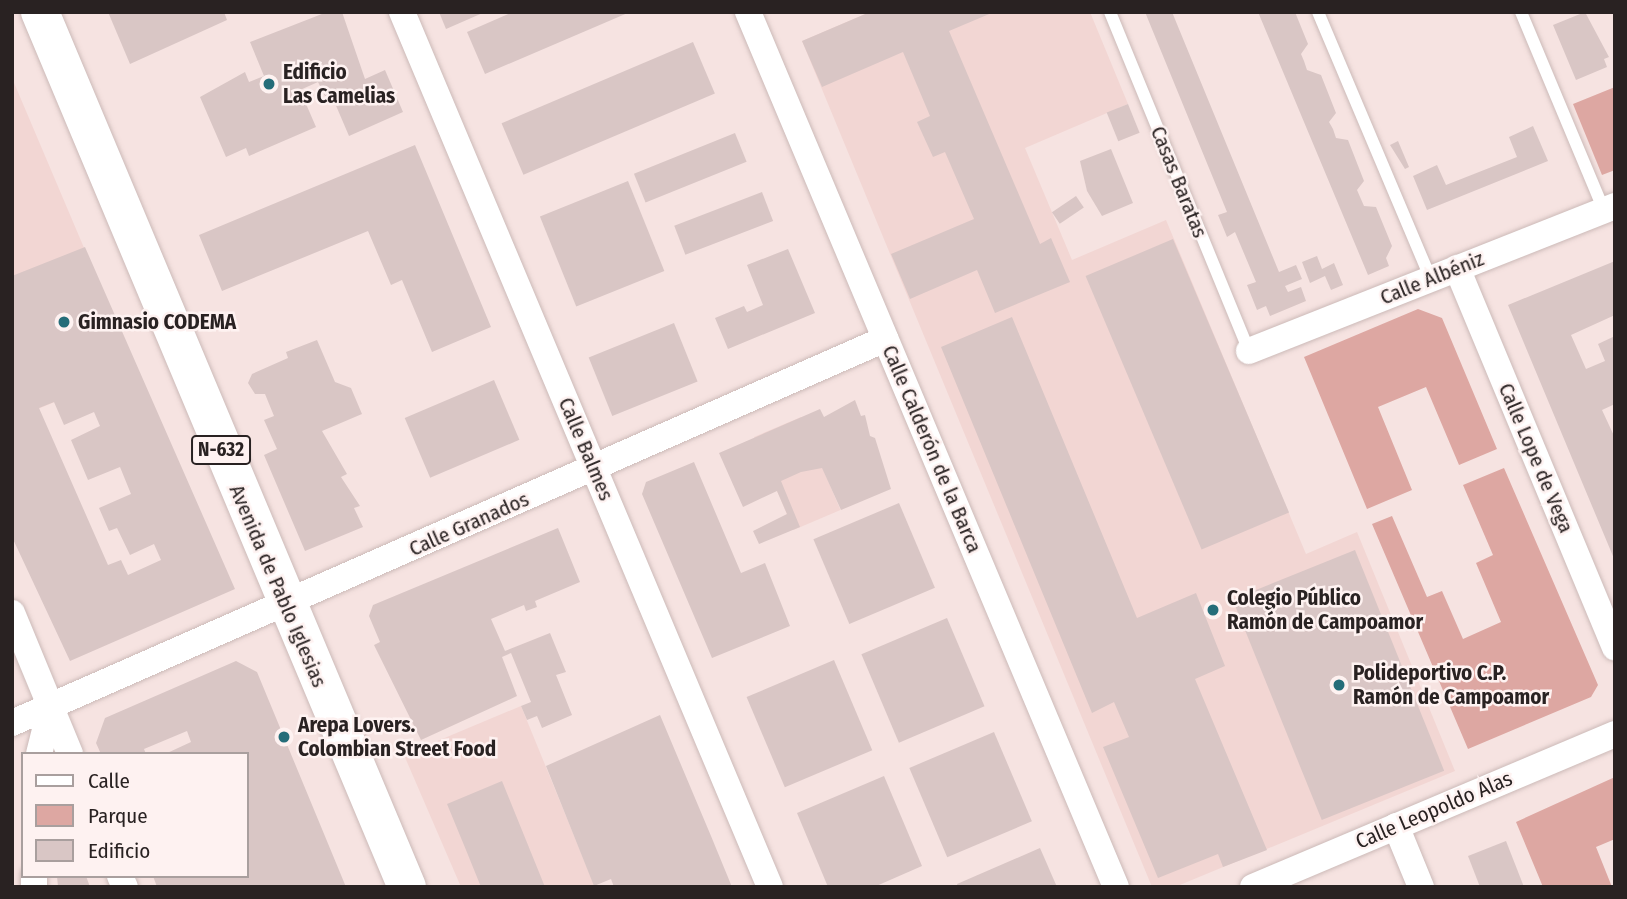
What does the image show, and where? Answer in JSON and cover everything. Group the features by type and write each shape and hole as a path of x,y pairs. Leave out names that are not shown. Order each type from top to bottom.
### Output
{"main road":[{"name":"Avenida de Pablo Iglesias","path":"40,12 286,606 407,887"}],"street":[{"name":"Calle Balmes","path":"402,12 770,887"},
{"name":"Calle Calderón de la Barca","path":"748,12 1116,887"},
{"name":"Calle Albéniz","path":"1249,351 1609,208"},
{"name":"Calle Lope de Vega","path":"1457,268 1615,647"},
{"name":"Calle Granados","path":"12,723 286,606 885,339"},
{"path":"12,613 69,752"},
{"path":"40,752 51,706"},
{"name":"Calle Leopoldo Alas","path":"1253,887 1615,734"},
{"path":"1396,826 1421,887"}],"lane":[{"name":"Casas Baratas","path":"1110,12 1249,351"},
{"path":"1318,12 1431,279"},
{"path":"1521,12 1609,208"}],"shaded area":[{"name":"Colegio Público Ramón de Campoamor","path":"870,12 1090,12 1128,104 1025,148 1072,260 1166,220 1306,554 1357,532 1455,771 1175,887 1152,887 802,41"},
{"name":"Gimnasio CODEMA","path":"12,78 135,368 12,420"},
{"path":"801,417 840,510 794,530 754,437"},
{"path":"521,706 595,887 461,887 404,755"}],"green space":[{"path":"1615,87 1615,170 1602,175 1573,104"},
{"path":"1418,309 1442,318 1497,449 1459,465 1426,387 1378,407 1412,490 1367,509 1304,357"},
{"path":"1504,468 1598,685 1591,697 1468,749 1372,524 1392,516 1427,597 1442,591 1463,639 1501,622 1476,563 1493,555 1463,485"},
{"path":"1615,777 1615,839 1596,847 1612,887 1543,887 1516,822"}],"building":[{"path":"108,12 224,12 227,20 130,64"},
{"name":"Edificio Las Camelias","path":"327,12 342,12 365,79 385,70 403,112 349,136 331,94 325,96 318,82 300,90 316,127 249,156 246,148 226,157 200,97 245,72 249,82 264,76 250,42"},
{"path":"439,12 485,12 446,29"},
{"path":"513,12 630,12 485,74 467,32"},
{"path":"870,12 994,12 949,31 1040,244 1051,238 1070,282 995,313 977,270 910,299 891,254 974,219 945,152 933,157 917,122 930,116 903,52 822,87 802,41"},
{"path":"1145,12 1172,12 1279,272 1296,265 1302,279 1285,286 1288,292 1301,287 1306,301 1270,316 1266,306 1257,310 1247,285 1256,282 1235,232 1227,237 1218,215 1227,212"},
{"path":"1258,12 1295,12 1308,44 1301,54 1307,70 1321,75 1336,113 1329,122 1336,138 1348,140 1364,181 1357,190 1364,206 1376,207 1392,246 1386,258 1389,266 1368,275"},
{"path":"1585,12 1609,57 1604,59 1607,67 1576,80 1553,25"},
{"path":"693,42 715,94 523,175 502,123"},
{"path":"1128,104 1140,133 1118,141 1107,113"},
{"path":"1533,126 1548,161 1427,210 1413,176 1437,165 1446,185 1517,157 1509,137"},
{"path":"735,133 747,162 646,203 634,174"},
{"path":"1398,141 1409,167 1405,169 1390,145"},
{"path":"415,145 491,327 432,352 402,280 391,285 368,231 222,291 199,235"},
{"path":"1111,149 1133,203 1102,216 1087,191 1080,161"},
{"path":"628,181 664,271 576,307 540,217"},
{"path":"762,192 773,221 685,255 674,226"},
{"path":"1076,196 1084,208 1060,224 1052,212"},
{"path":"1173,239 1289,512 1202,550 1086,276"},
{"path":"85,247 235,589 70,661 12,537 12,276","holes":["54,402 64,425 94,412 100,426 71,440 88,480 120,467 131,494 99,508 109,531 117,528 130,555 154,544 161,560 128,575 121,560 108,565 39,408"]},
{"path":"788,249 815,313 728,349 715,318 744,306 747,312 763,305 747,265"},
{"path":"1317,256 1322,269 1334,263 1343,285 1331,290 1325,276 1310,283 1302,262"},
{"path":"1615,261 1615,315 1571,335 1586,369 1605,361 1598,344 1615,336 1615,404 1602,410 1615,438 1615,561 1508,305"},
{"path":"1012,317 1137,618 1196,593 1225,666 1195,679 1267,850 1223,867 1218,854 1158,878 1103,747 1129,737 1114,702 1092,713 941,347"},
{"path":"674,323 698,381 612,416 589,357"},
{"path":"317,340 335,382 351,388 362,414 322,431 347,474 341,477 360,506 354,508 363,527 305,551 264,455 277,449 264,420 274,416 265,394 255,394 248,383 252,374 288,358 286,352"},
{"path":"494,380 519,440 430,478 405,418"},
{"path":"855,400 861,416 865,415 870,436 875,438 891,489 841,510 822,468 801,472 781,481 800,527 759,544 753,531 787,514 777,491 743,507 719,453 820,409 824,417"},
{"path":"694,462 741,573 765,563 790,626 712,658 642,494 646,482"},
{"path":"899,503 935,588 849,624 813,539"},
{"path":"558,528 580,582 535,601 537,607 526,611 524,605 491,619 505,651 550,633 566,672 556,675 572,715 542,728 537,716 527,720 521,706 531,702 511,653 502,657 517,696 421,740 374,645 380,642 369,616 373,605"},
{"name":"Polideportivo C.P. Ramón de Campoamor","path":"1355,550 1444,771 1322,820 1233,599"},
{"path":"947,618 985,706 899,743 861,654"},
{"path":"834,660 872,750 785,787 747,697"},
{"path":"236,661 257,672 346,887 157,887 154,878 248,878 248,752 169,752 191,742 187,731 144,749 145,752 100,752 96,743 105,718"},
{"path":"660,715 732,887 614,887 611,879 594,886 546,766"},
{"path":"994,732 1032,821 947,857 909,768"},
{"path":"884,776 922,866 874,887 828,887 797,813"},
{"path":"502,781 545,887 481,887 447,804"},
{"path":"1506,841 1524,887 1480,887 1468,856"},
{"path":"1040,848 1057,887 958,887 957,884"},
{"path":"57,878 87,878 90,887 58,887"}],"place":[{"name":"Edificio Las Camelias","path":"269,84"},
{"name":"Gimnasio CODEMA","path":"64,322"},
{"name":"Colegio Público Ramón de Campoamor","path":"1213,610"},
{"name":"Polideportivo C.P. Ramón de Campoamor","path":"1339,685"},
{"name":"Arepa Lovers. Colombian Street Food","path":"284,737"}]}
